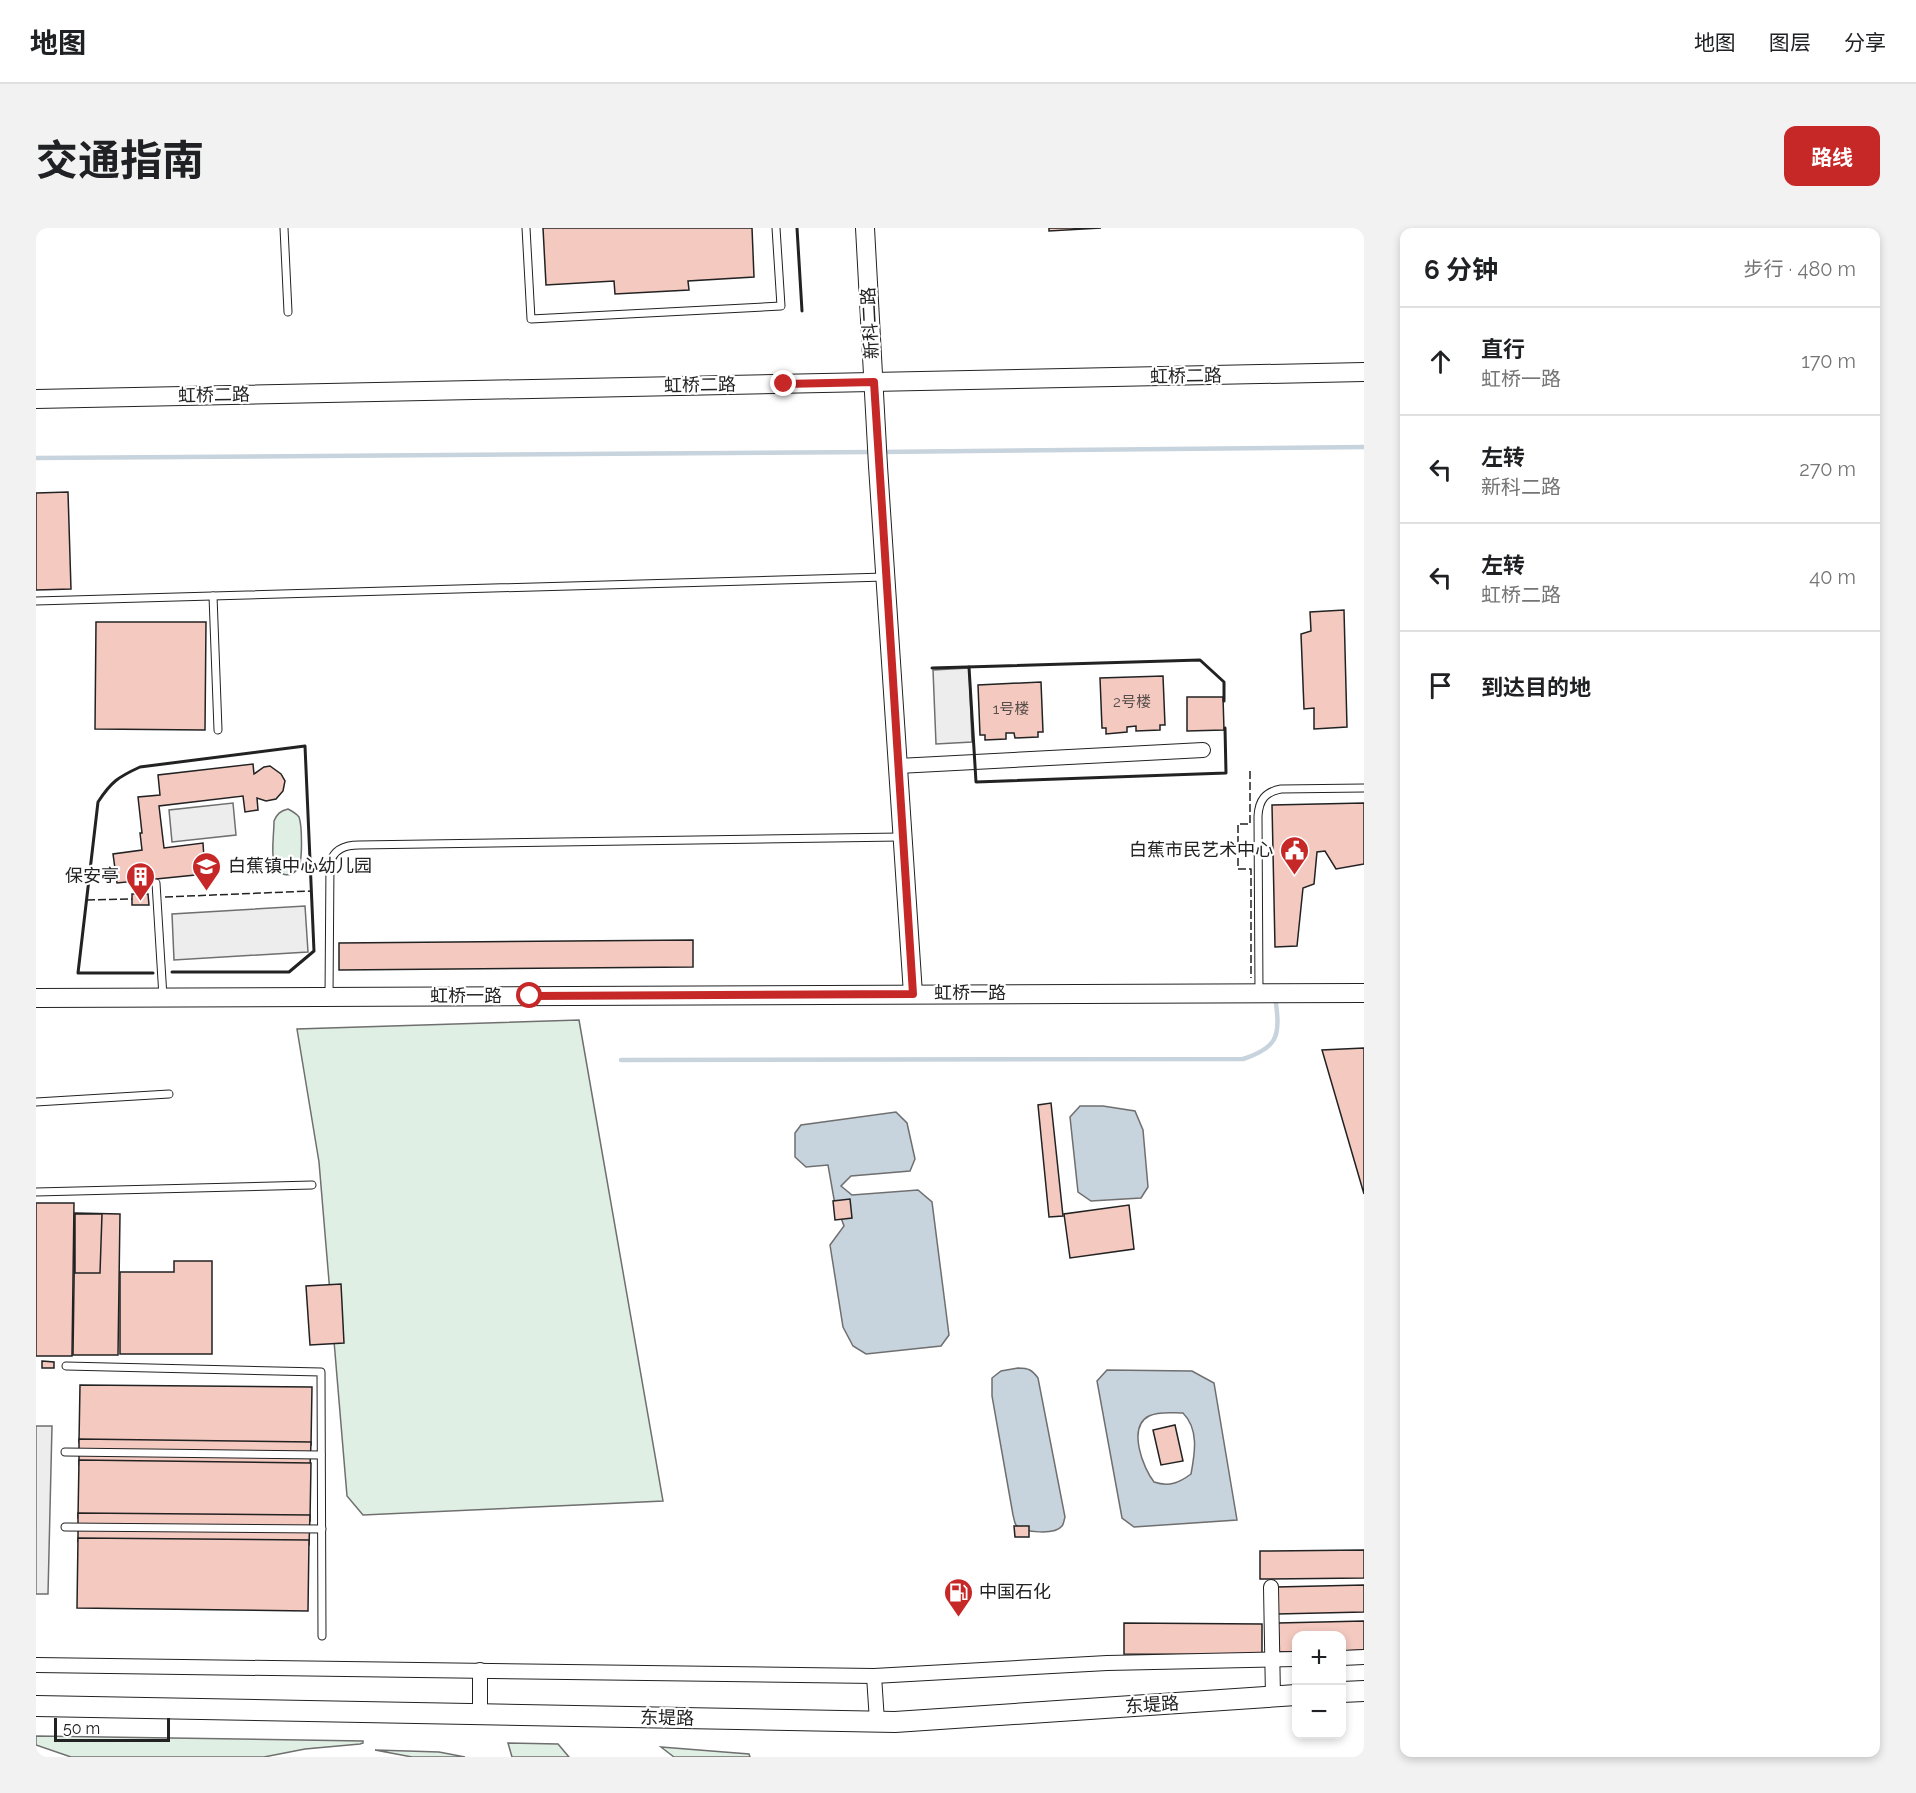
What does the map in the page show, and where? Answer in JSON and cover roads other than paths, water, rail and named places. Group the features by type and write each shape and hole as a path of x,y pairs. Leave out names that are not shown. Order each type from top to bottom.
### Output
{"main road":[{"path":"1346,1692 1364,1691"},
{"name":"东堤路","path":"36,1706 877,1722 1292,1695"}],"street":[{"name":"新科二路","path":"865,228 878,466 913,994"},
{"name":"虹桥二路","path":"37,399 1364,372"},
{"path":"898,766 1203,750"},
{"name":"虹桥一路","path":"36,998 1364,993"},
{"path":"1271,1587 1273,1697"},
{"path":"1346,1658 1364,1658"},
{"path":"36,1665 874,1676 1107,1663 1292,1659"},
{"path":"480,1670 480,1714"},
{"path":"874,1676 877,1722"}],"lane":[{"path":"284,228 288,312"},
{"path":"526,228 531,319 781,306 776,228"},
{"path":"36,601 885,577"},
{"path":"213,596 218,729"},
{"path":"1259,993 1258,816 1261,800 1272,791 1281,789 1364,788"},
{"path":"329,996 330,863 336,852 345,846 903,837"},
{"path":"156,884 163,997"},
{"path":"36,1102 169,1094"},
{"path":"36,1192 312,1185"},
{"path":"66,1366 321,1372 322,1636"},
{"path":"65,1452 321,1455"},
{"path":"65,1527 322,1529"}],"waterway":[{"path":"881,452 1364,447"},
{"path":"36,458 872,452"},
{"path":"621,1060 1243,1059 1263,1050 1274,1040 1278,1025 1276,1004"}],"place":[{"name":"白蕉市民艺术中心","path":"1294,876"},
{"name":"白蕉镇中心幼儿园","path":"207,892"},
{"name":"保安亭","path":"140,902"},
{"name":"中国石化","path":"958,1618"}]}
